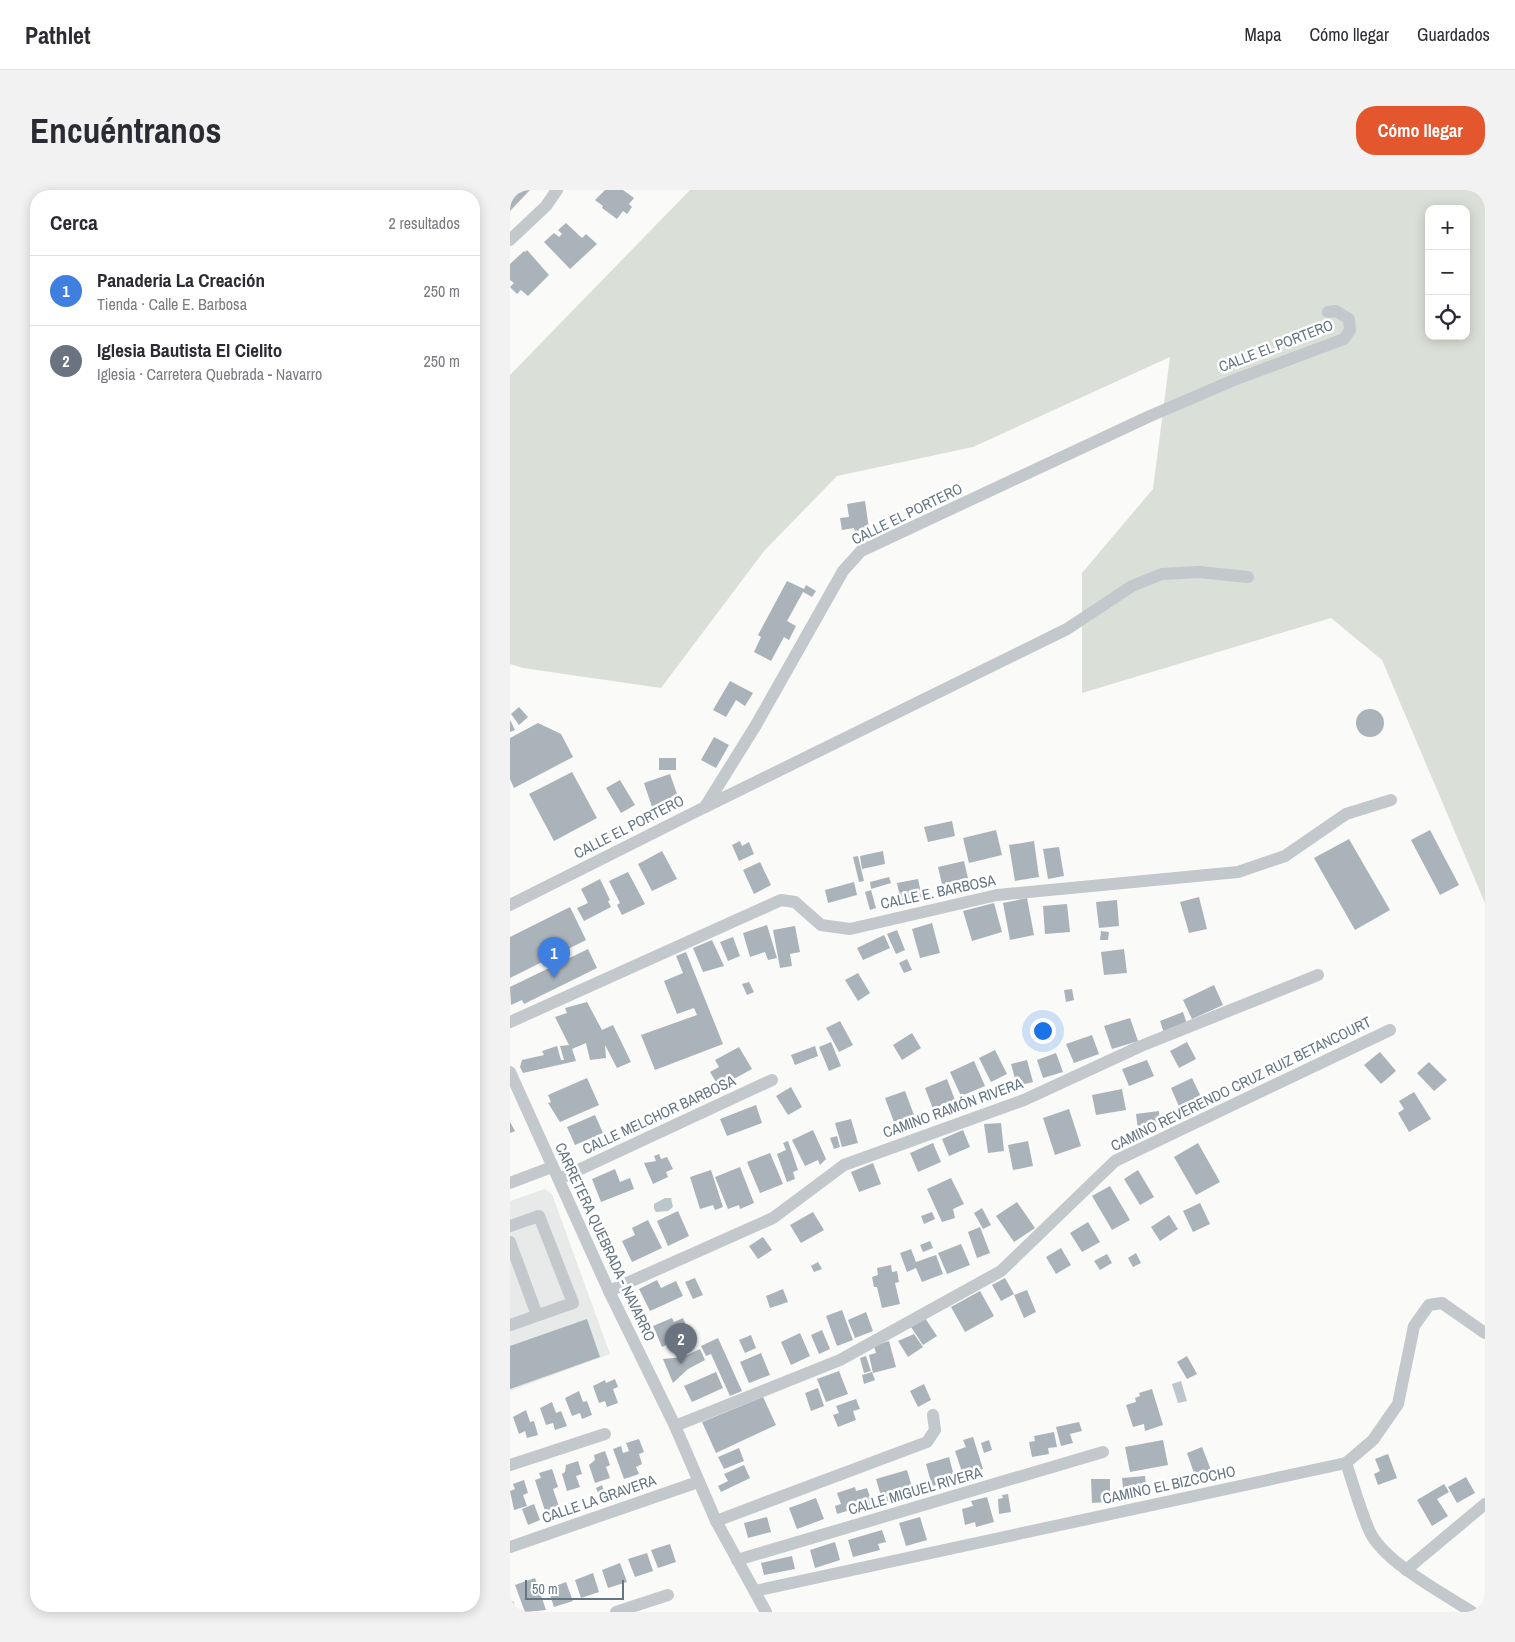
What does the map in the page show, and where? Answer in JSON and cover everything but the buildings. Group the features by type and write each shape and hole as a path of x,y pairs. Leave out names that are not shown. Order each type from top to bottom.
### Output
{"street":[{"path":"510,240 546,206 557,190"},
{"name":"CALLE EL PORTERO","path":"510,905 704,807 756,725 843,570 861,551 1150,416 1234,380 1344,339 1350,330 1349,318 1336,311 1328,312"},
{"path":"704,807 1066,628 1132,586 1162,574 1198,572 1248,578"},
{"name":"CALLE E. BARBOSA","path":"510,1022 781,900 795,902 821,925 850,929 997,895 1238,872 1285,856 1346,814 1391,800"},
{"name":"CAMINO RAMÓN RIVERA","path":"609,1291 773,1218 844,1165 1024,1100 1142,1046 1318,975"},
{"name":"CAMINO REVERENDO CRUZ RUIZ BETANCOURT","path":"675,1426 849,1355 1001,1271 1115,1161 1390,1030"},
{"name":"CARRETERA QUEBRADA - NAVARRO","path":"510,1072 609,1291 675,1426 716,1521 766,1612"},
{"name":"CALLE MELCHOR BARBOSA","path":"559,1179 772,1080"},
{"path":"510,1183 552,1167"},
{"path":"510,1226 539,1216 573,1303 510,1325"},
{"path":"511,1247 537,1315"},
{"name":"CAMINO EL BIZCOCHO","path":"755,1591 1346,1463 1373,1440 1398,1404 1414,1326 1429,1304 1442,1304 1485,1333"},
{"path":"716,1521 927,1442 935,1430 933,1415"},
{"path":"510,1465 605,1434"},
{"name":"CALLE MIGUEL RIVERA","path":"737,1560 1103,1452"},
{"path":"1346,1463 1371,1534 1379,1545 1406,1570 1472,1612"},
{"name":"CALLE LA GRAVERA","path":"510,1547 698,1482"},
{"path":"1406,1570 1485,1504"},
{"path":"616,1612 668,1594"}],"shaded area":[{"path":"690,190 1485,190 1485,903 1382,660 1331,618 1082,693 1082,573 1153,489 1170,357 973,447 837,476 764,551 661,688 523,668 510,664 510,375"},
{"path":"545,1189 552,1194 610,1354 510,1391 510,1201"},
{"path":"665,1198 671,1198 673,1207 668,1211 656,1212 654,1204"},
{"path":"1181,1381 1187,1401 1178,1403 1172,1384"}],"place":[{"name":"Panaderia La Creación","path":"554,978"},
{"name":"Iglesia Bautista El Cielito","path":"681,1364"}]}
